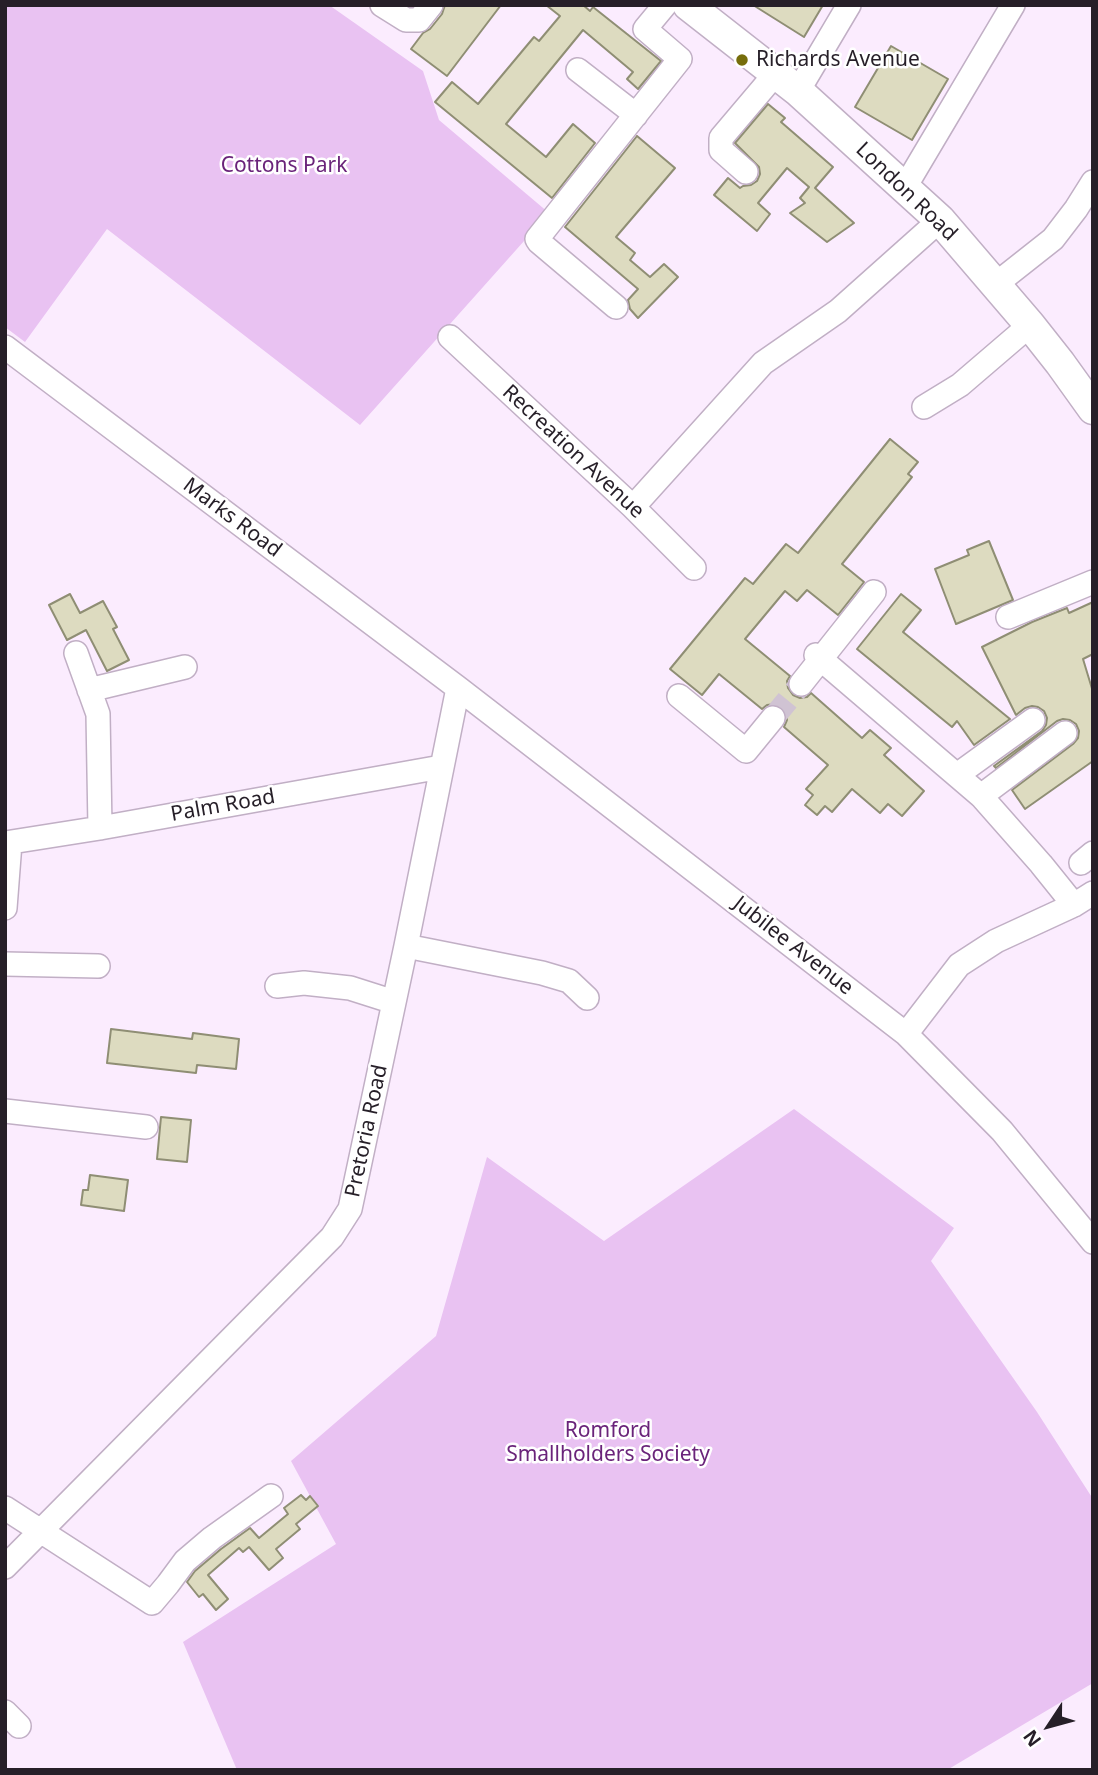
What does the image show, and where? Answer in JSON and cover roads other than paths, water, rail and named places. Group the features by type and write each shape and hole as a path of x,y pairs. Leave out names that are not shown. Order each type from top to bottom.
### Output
{"main road":[{"name":"London Road","path":"688,5 787,82 940,220 1030,325 1092,405"}],"street":[{"path":"382,5 405,20 419,20 431,5"},
{"path":"616,307 537,239 680,59 645,29 665,5"},
{"path":"746,172 721,150 721,138 787,82 849,5"},
{"path":"905,187 1013,5"},
{"path":"578,70 636,115"},
{"path":"996,284 1053,239 1093,182"},
{"path":"633,507 763,363 838,311 940,220"},
{"path":"924,407 960,385 1030,325"},
{"name":"Recreation Avenue","path":"450,337 633,507 694,568"},
{"name":"Marks Road","path":"5,347 458,688"},
{"path":"1008,617 1093,582"},
{"path":"801,684 818,657 874,592"},
{"path":"76,653 98,715 100,828"},
{"path":"818,657 981,796 1041,864 1083,899 996,941 959,965 906,1034"},
{"path":"89,690 185,667"},
{"name":"Pretoria Road","path":"5,1567 332,1237 350,1209 458,688"},
{"name":"Jubilee Avenue","path":"458,688 906,1034 1002,1131 1093,1242"},
{"path":"679,696 746,751 773,718"},
{"path":"957,775 1033,720"},
{"path":"981,796 1065,733"},
{"name":"Palm Road","path":"7,842 441,767"},
{"path":"5,908 7,842"},
{"path":"406,946 542,973 569,981 587,998"},
{"path":"5,964 98,966"},
{"path":"277,986 304,983 351,988 394,1002"},
{"path":"5,1111 146,1127"},
{"path":"5,1508 152,1603 185,1561 271,1496"}],"tunnel":[{"path":"773,718 801,684"}],"place":[{"name":"Richards Avenue","path":"742,60"}],"park label":[{"name":"Cottons Park","path":"284,166"},
{"name":"Romford Smallholders Society","path":"608,1443"}]}
